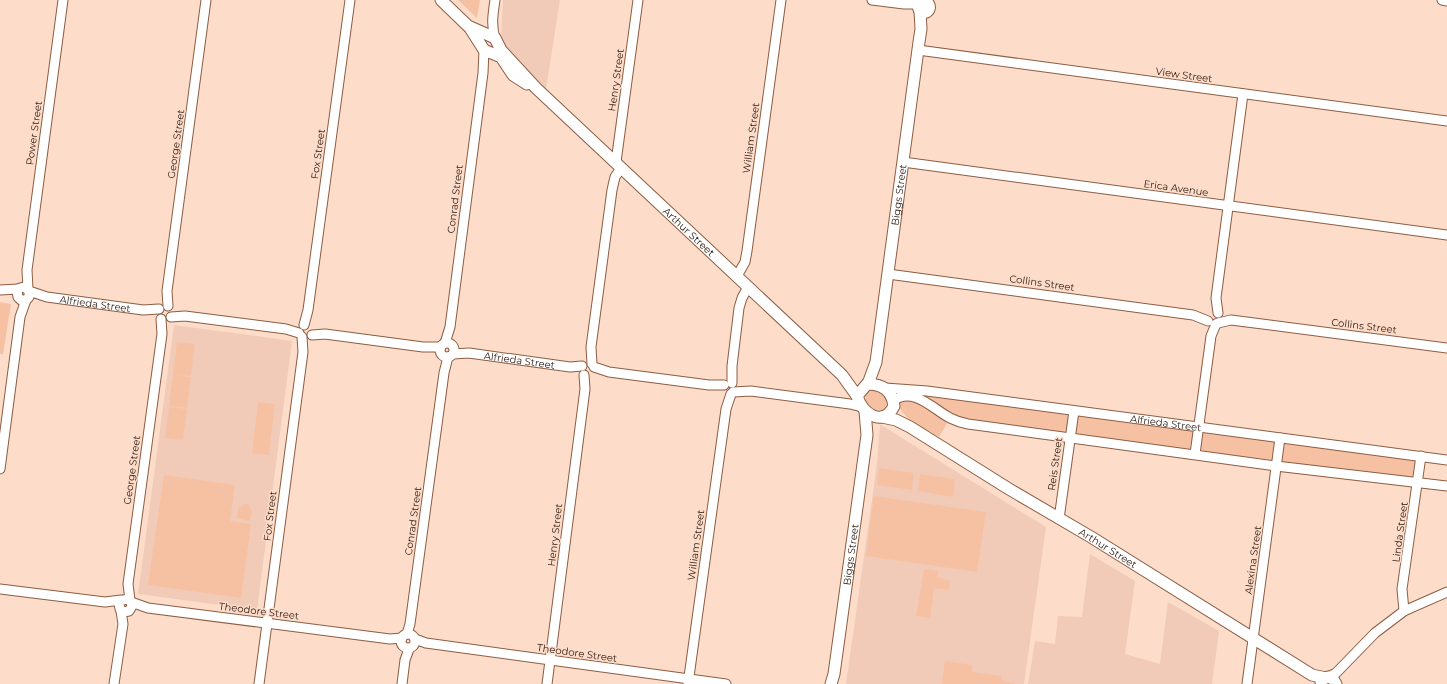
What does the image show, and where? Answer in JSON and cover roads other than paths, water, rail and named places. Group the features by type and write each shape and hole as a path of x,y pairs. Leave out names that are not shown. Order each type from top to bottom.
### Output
{"street":[{"name":"Power Street","path":"0,469 63,0"},
{"name":"George Street","path":"114,684 126,605 206,0"},
{"name":"Fox Street","path":"259,684 350,0"},
{"name":"Arthur Street","path":"441,0 489,44 501,57 513,75 536,88 842,375 860,402"},
{"name":"Conrad Street","path":"402,684 483,72 489,44 495,0"},
{"name":"Henry Street","path":"547,684 613,183 619,165 638,0"},
{"name":"William Street","path":"737,276 745,262 748,251 781,0"},
{"path":"872,0 923,5"},
{"path":"1442,0 1447,1"},
{"name":"Biggs Street","path":"868,384 876,362 923,5"},
{"name":"View Street","path":"918,50 1447,121"},
{"path":"1195,454 1243,94"},
{"name":"Erica Avenue","path":"903,162 1447,235"},
{"name":"Collins Street","path":"888,274 1447,348"},
{"name":"William Street","path":"689,682 739,308 748,287"},
{"name":"Alfrieda Street","path":"1,291 751,391 840,402 860,402"},
{"name":"Biggs Street","path":"876,362 878,376 883,387"},
{"name":"Arthur Street","path":"842,375 856,382 868,384"},
{"path":"893,403 890,393 883,387 868,384 860,402 872,415 880,418 890,413 893,403 899,397 914,397 931,404 948,417 958,422 1276,466 1447,486"},
{"name":"Alfrieda Street","path":"883,387 927,391 1447,460"},
{"name":"Biggs Street","path":"834,681 867,435 860,402"},
{"name":"Arthur Street","path":"893,403 900,416 910,427"},
{"name":"Reis Street","path":"1059,519 1074,411"},
{"name":"Arthur Street","path":"880,418 896,420 910,427 1312,675 1327,682"},
{"name":"Biggs Street","path":"867,435 874,423 880,418"},
{"name":"Alexina Street","path":"1247,684 1280,438"},
{"name":"Linda Street","path":"1404,611 1402,589 1421,456"},
{"name":"Theodore Street","path":"1,588 426,643 550,660 689,682 726,684"},
{"path":"1327,682 1375,633 1404,611 1447,592"}]}
